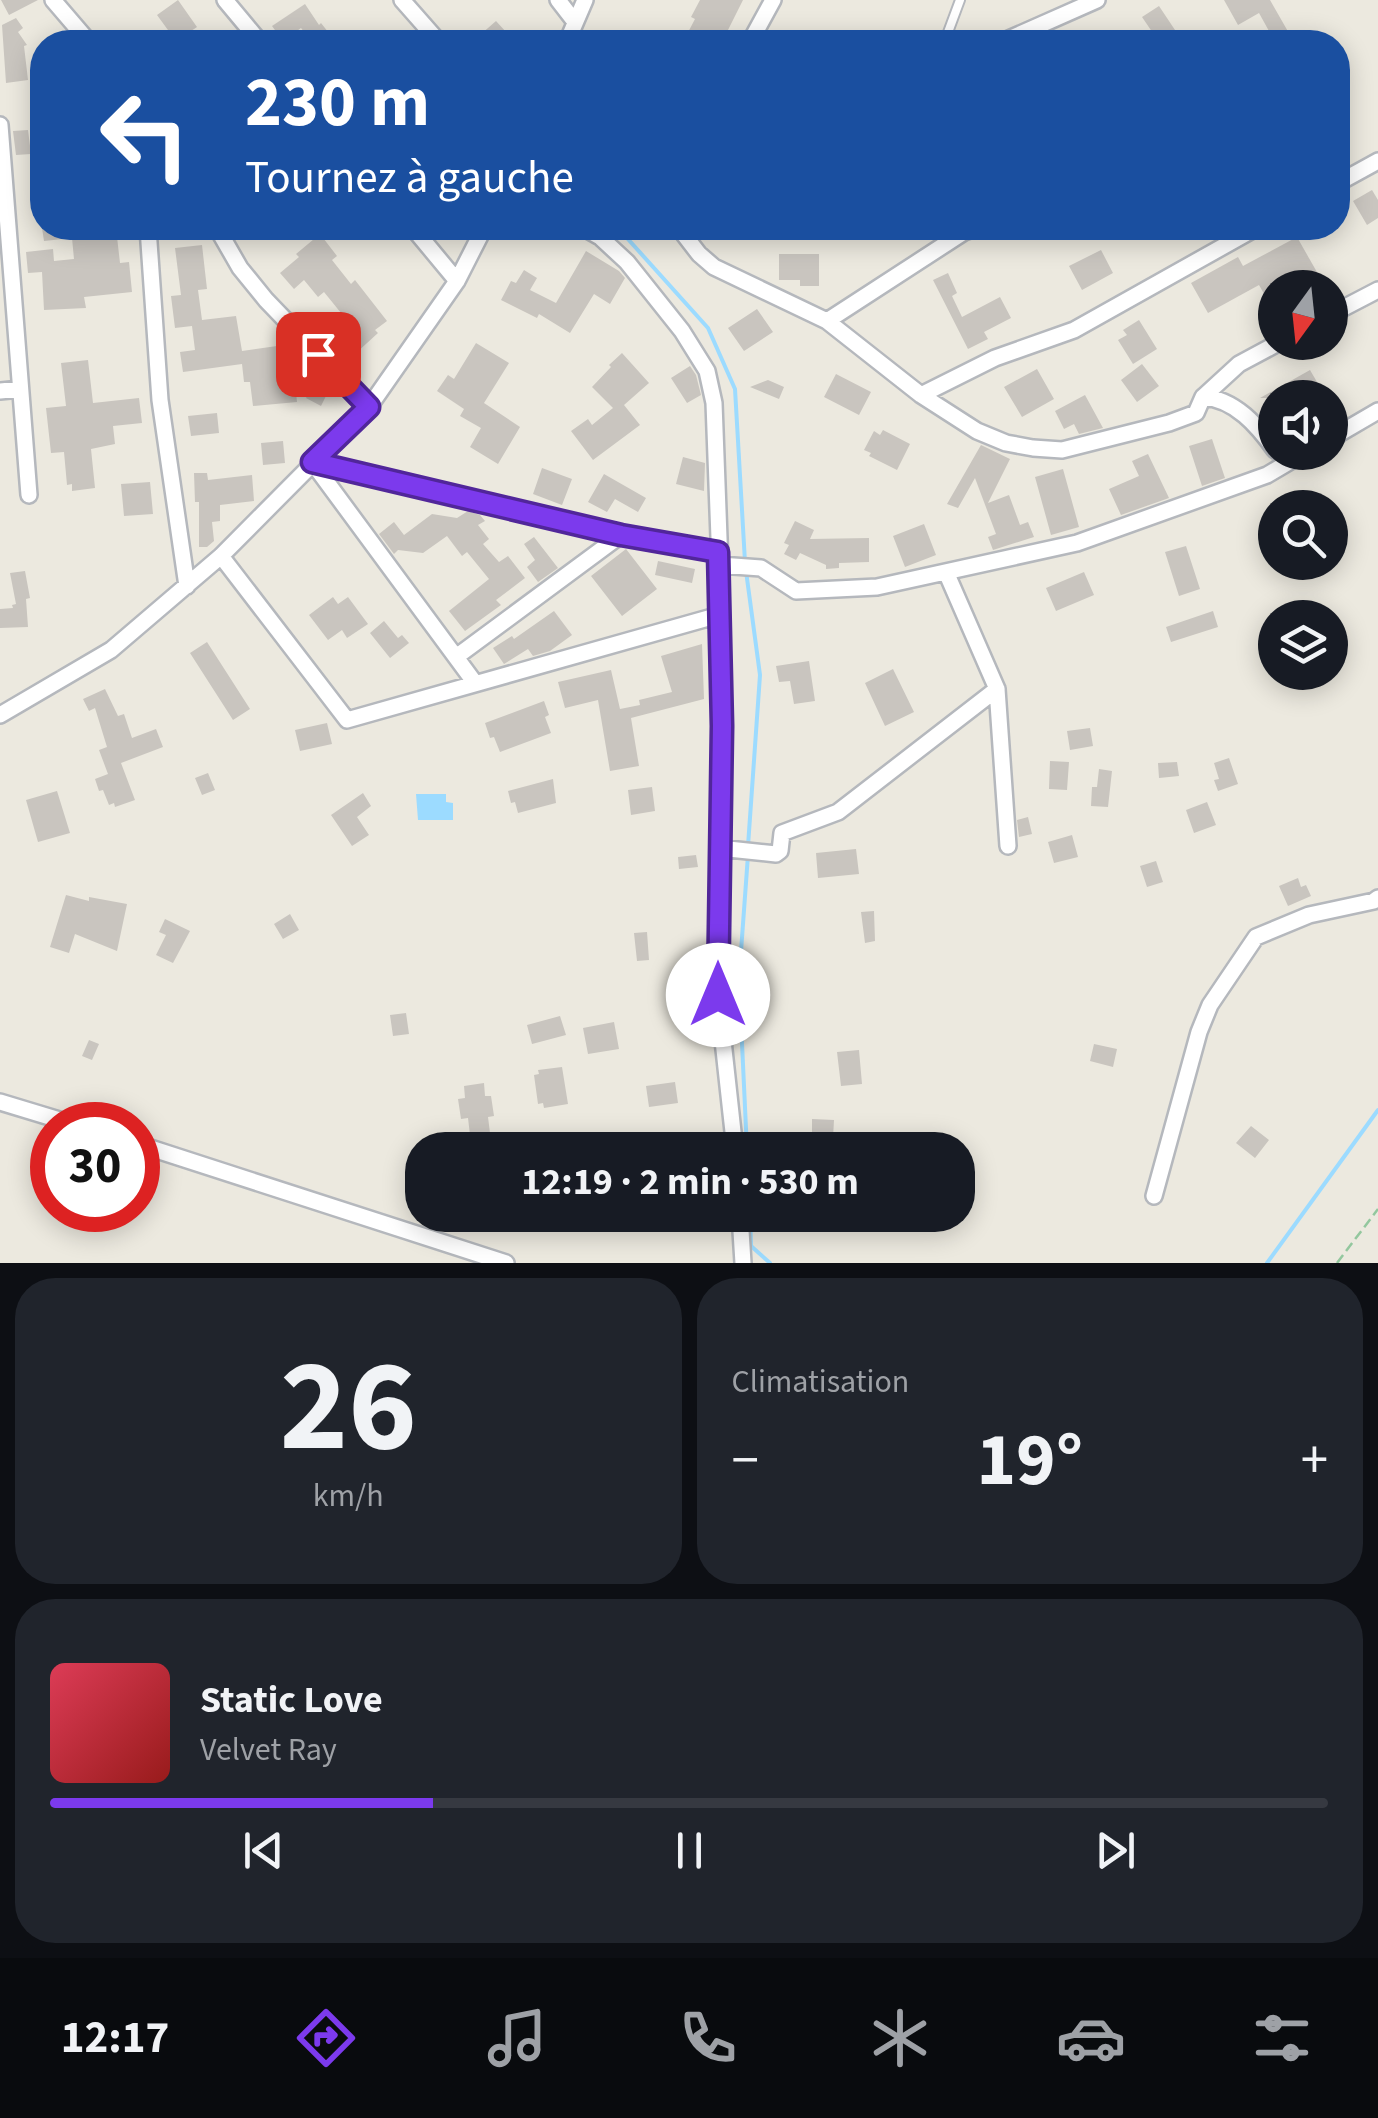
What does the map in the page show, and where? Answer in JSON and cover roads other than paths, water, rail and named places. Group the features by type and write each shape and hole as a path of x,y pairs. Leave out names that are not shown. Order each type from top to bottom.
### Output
{"street":[{"path":"53,0 79,30"},
{"path":"225,0 250,30"},
{"path":"402,0 428,30"},
{"path":"558,0 575,22"},
{"path":"572,30 585,0"},
{"path":"756,30 772,0"},
{"path":"1029,30 1097,0"},
{"path":"0,125 30,496"},
{"path":"1350,176 1378,161"},
{"path":"149,240 160,400 187,586"},
{"path":"224,240 240,268 369,407"},
{"path":"423,240 457,281"},
{"path":"0,715 111,650 221,556 369,407 457,281 478,240"},
{"path":"603,240 627,262 682,331 707,371 714,403 723,560 718,615 726,849 718,995 733,1132"},
{"path":"688,240 714,266 827,321 921,395 977,431 1033,448 1062,450 1196,414 1203,396 1239,364 1258,354"},
{"path":"827,321 952,240"},
{"path":"921,395 995,358 1074,330 1235,240"},
{"path":"1348,306 1378,290"},
{"path":"0,391 20,389"},
{"path":"1203,396 1247,416 1258,430"},
{"path":"1348,428 1378,411"},
{"path":"312,462 761,568 796,591 878,587 1077,544 1267,475 1270,470"},
{"path":"312,462 476,683"},
{"path":"456,657 621,535"},
{"path":"221,556 347,720 718,615"},
{"path":"946,572 997,689 1008,846"},
{"path":"726,849 776,854 787,830 838,812 997,689"},
{"path":"1154,1196 1199,1032 1210,1005 1256,938 1309,916 1378,898"},
{"path":"0,1102 30,1111"},
{"path":"160,1151 506,1263"},
{"path":"741,1232 743,1263"}],"lane":[{"path":"948,30 960,0"}],"water":[{"path":"416,794 446,794 446,802 453,803 453,820 418,820"}],"waterway":[{"path":"629,240 708,328 735,389 745,562"},
{"path":"746,571 760,675 748,846"},
{"path":"746,1132 739,979 748,855"},
{"path":"1267,1263 1378,1110"},
{"path":"751,1232 751,1246 770,1263"}]}
